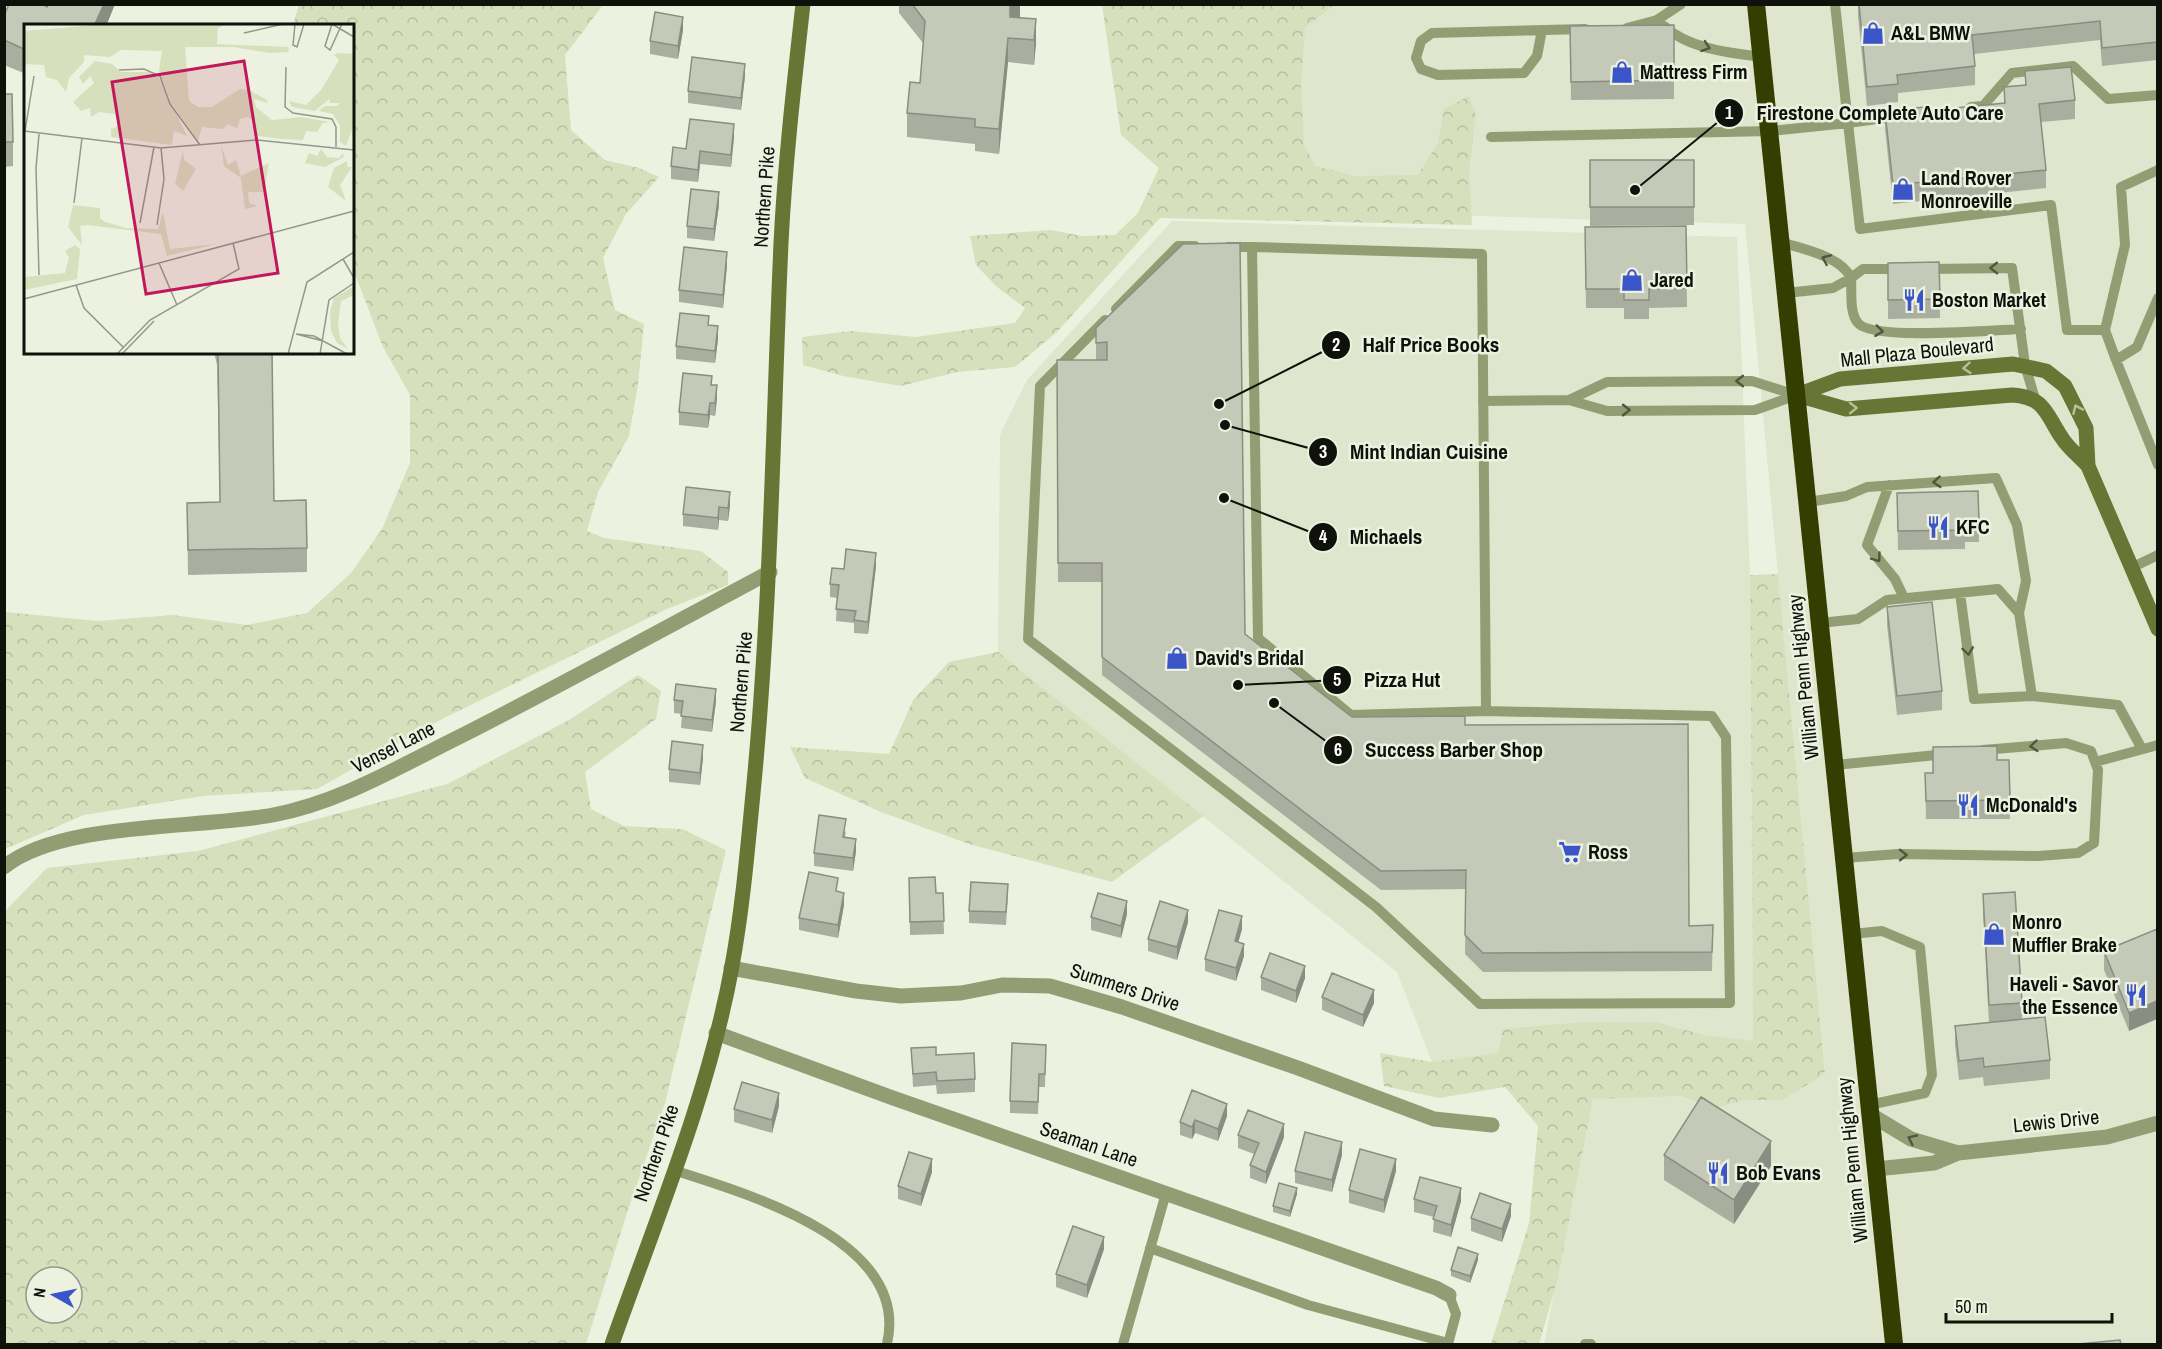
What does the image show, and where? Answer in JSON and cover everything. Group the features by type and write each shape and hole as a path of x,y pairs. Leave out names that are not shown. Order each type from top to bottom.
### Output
{"highway":[{"name":"William Penn Highway","path":"1756,4 1894,1344"}],"street":[{"name":"Northern Pike","path":"612,1344 673,1170 716,1033 731,968 748,846 765,660 782,240 790,117 803,4"},
{"name":"Mall Plaza Boulevard","path":"1797,395 1840,379 2025,365 2046,371 2065,386 2086,428 2088,465 2133,567 2157,629"},
{"path":"1797,395 1846,409 2012,395 2035,399"},
{"name":"Mall Plaza Boulevard","path":"2035,399 2049,415 2061,438 2088,465"},
{"name":"Vensel Lane","path":"4,867 37,848 65,840 113,832 235,821 314,806 353,790 519,706 770,572"},
{"name":"Summers Drive","path":"731,968 856,991 901,996 961,993 1002,985 1050,986 1122,1007 1298,1068 1434,1119 1492,1125"},
{"name":"Seaman Lane","path":"716,1033 893,1098 1436,1288 1449,1295"},
{"name":"Lewis Drive","path":"1870,1110 1911,1139 1958,1153"},
{"name":"Lewis Drive","path":"1876,1169 1934,1163 1958,1153 2107,1137 2157,1123"}],"lane":[{"path":"1620,28 1631,28 1657,20 1681,4"},
{"path":"1835,4 1860,229 2051,204 2067,330 2105,330"},
{"path":"1657,20 1670,32 1711,48 1762,57"},
{"path":"1542,30 1537,56 1524,73 1438,75 1421,69 1416,58 1421,41 1432,33 1542,30 1598,29"},
{"path":"1960,109 1983,106 2012,73 2073,66 2108,99 2157,95"},
{"path":"1491,137 1770,131 1915,114"},
{"path":"2157,170 2121,187 2125,245 2105,330 2157,465"},
{"path":"1781,242 1832,260 1847,270 1851,278 1856,322 1863,328 1873,331 1947,333 2021,329"},
{"path":"1252,247 1258,638 1351,715 1486,711 1712,716 1726,738 1730,1003 1480,1004 1376,907 1028,639 1040,386 1178,246 1215,246 1252,247 1482,254 1486,711"},
{"path":"1786,293 1833,288 1863,269 2012,268 2025,365 2035,399"},
{"path":"2116,360 2137,347 2157,298"},
{"path":"1569,400 1607,382 1752,381 1797,395"},
{"path":"1483,401 1569,400 1607,411 1755,410 1797,395"},
{"path":"1808,502 1846,496 1867,487 1996,478 2017,525 2026,581 2019,613 2032,696"},
{"path":"1889,485 1867,545 1895,579 1904,598"},
{"path":"2133,567 2157,555"},
{"path":"1820,623 1858,619 1887,600 1998,589 2019,613"},
{"path":"1960,593 1974,699 2032,696 2118,705 2142,749"},
{"path":"1835,765 2066,743 2093,757 2157,745"},
{"path":"1844,858 1898,854 1987,857 2078,853 2094,843 2098,770 2093,757"},
{"path":"1852,934 1882,931 1920,947 1932,1075 1925,1093 1870,1110"},
{"path":"673,1170 778,1207 854,1252 868,1267 887,1298 889,1319 887,1344"},
{"path":"1123,1344 1166,1193"},
{"path":"1150,1248 1308,1305 1448,1343 1456,1314 1449,1295"},
{"path":"1584,1344 1591,1344"}],"shaded area":[{"path":"1233,5 2157,5 2157,1344 1544,1344 1593,1098 1681,1096 1715,1109 1743,1100 1782,1100 1825,1074 1745,224 1176,207"},
{"path":"1172,221 1737,237 1750,575 1753,1042 1704,1035 1432,1062 1397,972 998,652 1000,435 1027,380"}],"green space":[{"path":"299,5 603,5 565,55 571,130 605,160 639,168 659,177 626,214 603,258 615,310 644,324 638,384 629,436 598,492 587,531 604,538 701,551 728,572 728,585 667,609 440,720 317,789 203,796 84,815 5,849 5,612 98,621 173,615 247,625 307,613 351,573 382,529 410,463 410,395 383,347 354,272 354,24 293,24"},
{"path":"1102,5 1333,6 1305,28 1301,84 1304,145 1315,166 1355,176 1418,175 1438,143 1444,109 1469,96 1476,115 1469,172 1472,225 1160,218 1057,332 1015,367 957,372 901,386 843,376 803,365 802,337 851,331 916,337 1015,323 1025,308 997,287 976,265 970,236 1051,230 1082,236 1115,235 1138,213 1159,168 1121,135"},
{"path":"1778,574 1825,1074 1782,1100 1743,1100 1715,1109 1681,1096 1593,1099 1557,1282 1539,1344 1491,1344 1529,1223 1538,1126 1505,1087 1439,1098 1384,1086 1380,1053 1432,1062 1498,1053 1503,1029 1583,1022 1655,1022 1704,1035 1753,1041 1750,575"},
{"path":"998,652 1203,816 1112,882 969,844 881,812 805,778 790,747 889,754 913,700 949,662"},
{"path":"638,675 661,691 656,719 585,772 591,809 624,826 682,829 726,850 665,1103 627,1213 586,1344 5,1344 5,911 47,868 198,851 447,784 569,720"}],"building":[{"path":"9,4 42,4 47,7 48,4 104,4 95,24 24,24 24,49 4,40 4,16"},
{"path":"912,4 1010,4 1010,17 1036,19 1034,40 1008,38 999,129 975,127 975,119 907,113 910,82 920,83 925,21"},
{"path":"1859,4 2157,4 2157,42 2102,48 2100,21 1972,35 1975,66 1897,75 1898,84 1867,87"},
{"path":"655,12 683,17 678,46 650,41"},
{"name":"Mattress Firm","path":"1674,25 1674,80 1571,82 1570,26"},
{"path":"692,57 745,64 741,98 688,91"},
{"path":"2071,67 2075,100 2039,104 2046,170 1893,185 1885,111 1925,107 1925,111 2005,103 2004,87 2026,85 2025,71"},
{"path":"4,94 12,94 13,142 4,142"},
{"path":"690,119 734,124 731,155 700,151 698,170 671,166 673,147 686,149"},
{"path":"1590,160 1694,160 1694,207 1590,207"},
{"path":"691,189 719,192 714,229 687,226"},
{"path":"1686,226 1687,288 1649,289 1649,300 1624,300 1624,289 1586,289 1585,227"},
{"path":"1240,243 1245,634 1352,717 1465,716 1465,725 1688,724 1689,926 1713,925 1712,952 1483,953 1465,935 1466,870 1381,871 1102,657 1102,563 1058,563 1057,360 1107,360 1107,342 1096,343 1096,328 1183,244"},
{"path":"684,247 727,252 723,295 679,290"},
{"path":"1939,262 1940,299 1888,300 1888,263"},
{"path":"680,313 709,316 708,325 718,326 715,351 676,346"},
{"path":"218,354 272,354 274,501 306,500 307,548 188,550 187,503 220,502"},
{"path":"683,373 712,376 711,385 717,385 715,403 710,403 708,415 679,412"},
{"path":"686,487 730,492 728,508 719,507 718,518 683,514"},
{"path":"1978,491 1979,523 1965,523 1965,530 1898,531 1897,493"},
{"path":"846,549 876,553 868,622 854,620 856,611 836,609 839,585 830,584 832,568 844,569"},
{"path":"1932,602 1942,691 1897,696 1887,607"},
{"path":"676,684 716,689 712,720 681,716 683,701 674,700"},
{"path":"672,741 703,745 700,773 669,769"},
{"name":"McDonald's","path":"1997,746 1997,760 2009,760 2010,800 1926,801 1925,773 1933,773 1933,747"},
{"path":"819,815 846,819 843,837 856,839 853,858 814,853"},
{"path":"809,872 838,878 836,891 844,893 838,925 799,918"},
{"path":"935,877 936,893 943,893 944,921 910,922 909,878"},
{"path":"971,882 1008,884 1006,912 969,911"},
{"path":"2015,892 2022,1003 1989,1005 1983,894"},
{"path":"1098,893 1127,901 1121,926 1091,917"},
{"path":"1160,901 1188,910 1177,947 1148,939"},
{"path":"1219,910 1242,916 1235,941 1244,944 1236,968 1205,959"},
{"name":"Haveli - Savor the Essence","path":"2157,929 2157,1001 2129,1013 2104,951"},
{"path":"1270,953 1305,966 1296,991 1261,977"},
{"path":"1332,973 1374,990 1363,1015 1322,997"},
{"path":"2045,1017 2050,1060 1984,1067 1983,1058 1959,1061 1955,1026"},
{"path":"1012,1043 1046,1045 1045,1074 1039,1074 1038,1102 1010,1101"},
{"path":"936,1047 936,1055 974,1053 975,1079 937,1081 936,1072 913,1074 911,1048"},
{"path":"742,1082 779,1093 772,1120 734,1109"},
{"path":"1192,1090 1227,1104 1218,1129 1195,1120 1192,1127 1180,1122"},
{"path":"1701,1097 1771,1141 1734,1200 1664,1155"},
{"path":"1248,1110 1284,1124 1266,1172 1250,1165 1259,1143 1238,1135"},
{"path":"1305,1132 1342,1142 1332,1180 1295,1171"},
{"path":"1360,1149 1396,1159 1384,1200 1349,1190"},
{"path":"909,1152 932,1159 921,1194 898,1186"},
{"path":"1420,1177 1461,1188 1451,1225 1433,1219 1437,1206 1414,1199"},
{"path":"1279,1183 1297,1188 1290,1211 1273,1206"},
{"path":"1480,1193 1511,1204 1502,1229 1471,1218"},
{"path":"1073,1226 1104,1237 1087,1285 1056,1274"},
{"path":"1458,1247 1478,1254 1470,1276 1451,1270"},
{"path":"2120,1340 2121,1344 2078,1344"}],"place":[{"name":"A&L BMW","path":"1873,33"},
{"name":"Mattress Firm","path":"1622,72"},
{"name":"Land Rover Monroeville","path":"1903,189"},
{"name":"Firestone Complete Auto Care","path":"1635,190"},
{"name":"Jared","path":"1632,280"},
{"name":"Boston Market","path":"1914,300"},
{"name":"Half Price Books","path":"1219,404"},
{"name":"Mint Indian Cuisine","path":"1225,425"},
{"name":"Michaels","path":"1224,498"},
{"name":"KFC","path":"1938,527"},
{"name":"David's Bridal","path":"1177,658"},
{"name":"Pizza Hut","path":"1238,685"},
{"name":"Success Barber Shop","path":"1274,703"},
{"name":"McDonald's","path":"1968,805"},
{"name":"Ross","path":"1570,852"},
{"name":"Monro Muffler Brake","path":"1994,934"},
{"name":"Haveli - Savor the Essence","path":"2136,995"},
{"name":"Bob Evans","path":"1718,1173"}]}
